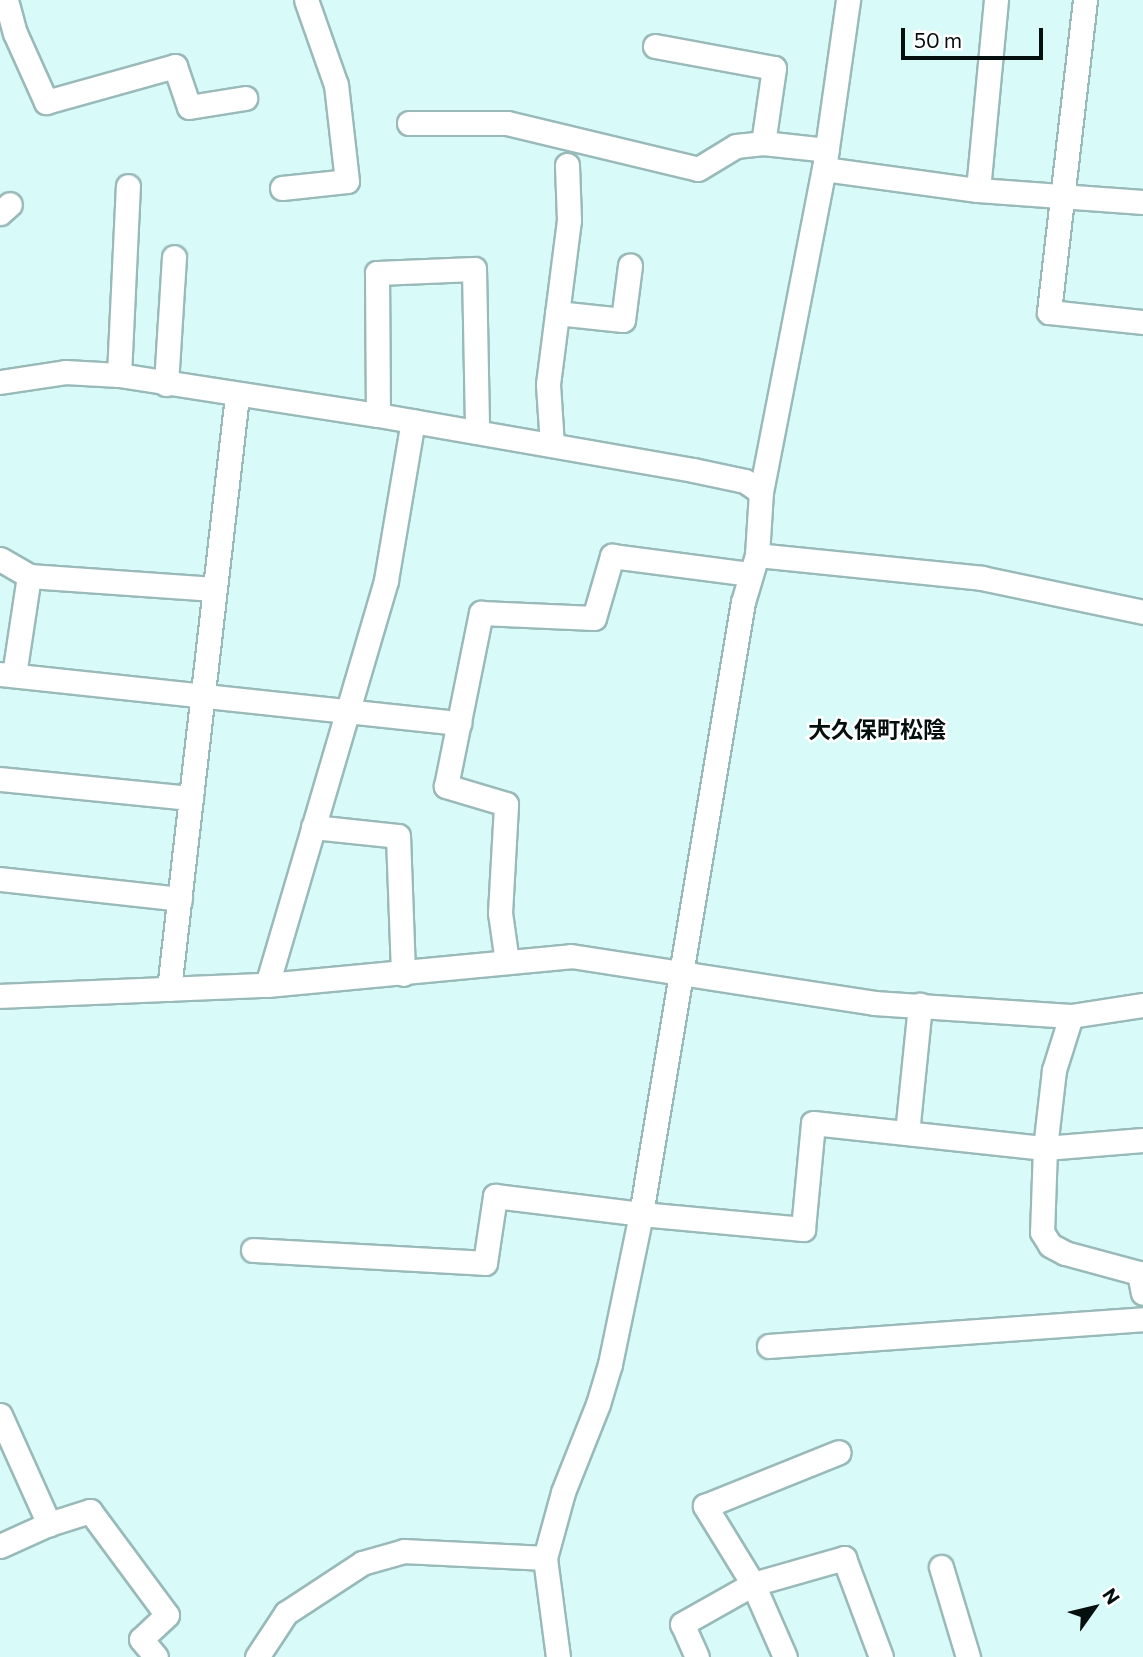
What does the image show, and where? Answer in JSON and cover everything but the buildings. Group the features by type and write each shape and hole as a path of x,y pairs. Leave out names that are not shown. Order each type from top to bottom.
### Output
{"street":[{"path":"6,0 16,33 46,102 175,66 189,107 245,98"},
{"path":"282,188 347,181 336,85 306,0"},
{"path":"558,1657 545,1558 563,1492 594,1414 610,1364 641,1214 743,603 754,565 761,492 825,159 848,0"},
{"path":"978,190 996,0"},
{"path":"1085,0 1065,195 1049,312 1143,322"},
{"path":"655,46 774,68 764,143"},
{"path":"409,122 507,123 698,169 736,146 764,143 825,159 978,190 1143,201"},
{"path":"552,445 548,384 569,220 567,165"},
{"path":"119,376 128,186"},
{"path":"166,384 174,257"},
{"path":"557,313 623,320 631,265"},
{"path":"378,415 377,273 474,270 477,432"},
{"path":"0,382 65,372 119,376 237,396 378,415 552,445 745,481 761,492"},
{"path":"169,989 237,396"},
{"path":"267,985 386,580 413,421"},
{"path":"507,962 500,913 506,804 446,786 481,613 594,618 612,556 982,578 1143,612"},
{"path":"0,559 29,576 215,589"},
{"path":"29,576 7,675 459,723"},
{"path":"0,779 191,799"},
{"path":"313,827 398,836 403,974"},
{"path":"0,878 180,899"},
{"path":"0,996 267,985 571,956 682,971 874,1003 1071,1016 1143,1005"},
{"path":"907,1133 920,1005"},
{"path":"1071,1016 1054,1070 1045,1148 1042,1232 1050,1245 1065,1253 1139,1273 1143,1311"},
{"path":"253,1250 485,1263 495,1196 641,1214 803,1229 813,1123 1045,1148 1143,1140"},
{"path":"769,1346 1143,1319"},
{"path":"0,1415 49,1524"},
{"path":"785,1657 753,1584 705,1506 839,1452"},
{"path":"0,1546 49,1524 90,1511 167,1615 141,1639 156,1657"},
{"path":"257,1657 286,1613 362,1563 404,1551 545,1558"},
{"path":"697,1657 682,1624 753,1584 844,1558 881,1657"},
{"path":"941,1567 968,1657"}],"district":[{"name":"大久保町松陰","path":"877,729"}]}
